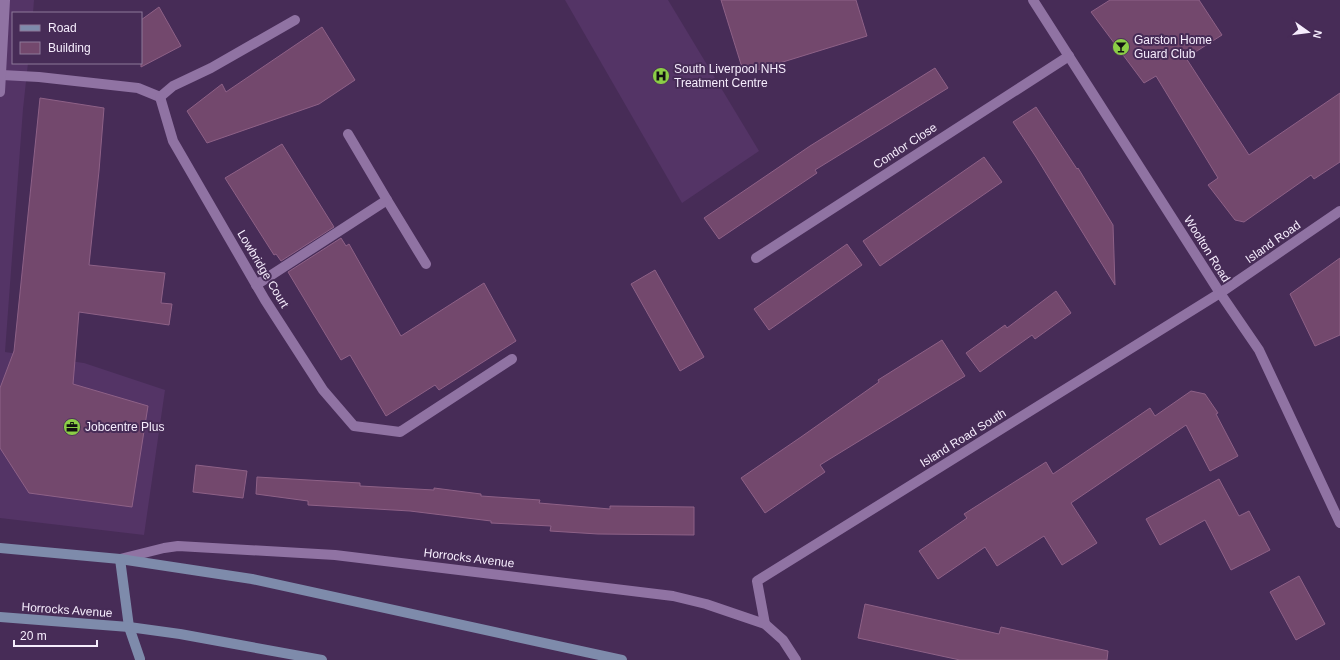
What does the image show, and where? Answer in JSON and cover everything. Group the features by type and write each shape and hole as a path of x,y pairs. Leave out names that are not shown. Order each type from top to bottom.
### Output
{"main road":[{"name":"Horrocks Avenue","path":"0,548 120,559 252,579 622,660"},
{"path":"120,559 129,628 140,660"},
{"name":"Horrocks Avenue","path":"0,617 180,634 322,660"}],"street":[{"path":"0,92 6,0"},
{"name":"Woolton Road","path":"1033,0 1220,293 1259,350 1340,522"},
{"path":"2,75 39,77 138,88 160,97 173,86 211,68 294,20"},
{"name":"Condor Close","path":"756,258 1069,56"},
{"name":"Lowbridge Court","path":"160,97 173,141 256,285 323,390 354,426 400,432 512,359"},
{"path":"348,134 426,264"},
{"path":"256,285 387,200"},
{"name":"Island Road","path":"1220,293 1340,211"},
{"name":"Island Road South","path":"765,624 757,581 1220,293"},
{"path":"0,541 13,550"},
{"name":"Horrocks Avenue","path":"120,559 178,546 335,555 673,596 706,604 765,624 783,640 796,660"},
{"path":"0,613 11,618"},
{"path":"140,660 145,660"}],"shaded area":[{"path":"0,0 34,0 33,12 12,12 12,64 28,64 23,109 5,352 84,363 165,390 144,535 0,518"},
{"name":"South Liverpool NHS Treatment Centre","path":"565,0 668,0 759,151 682,203"}],"building":[{"path":"721,0 856,0 867,36 744,74"},
{"path":"1110,0 1199,0 1222,35 1186,58 1249,155 1340,93 1340,162 1314,179 1311,175 1244,222 1235,220 1208,185 1218,178 1156,76 1144,83 1091,12"},
{"path":"159,7 181,46 141,67 142,64 142,19"},
{"path":"322,27 355,80 319,104 207,143 187,111 222,84 226,92"},
{"path":"935,68 948,88 815,170 817,173 719,239 704,218 810,146"},
{"path":"40,98 104,108 89,265 165,273 161,303 172,304 169,325 79,312 73,384 148,406 132,507 29,493 0,448 0,388 14,351"},
{"path":"1036,107 1077,169 1078,168 1113,225 1115,285 1013,122"},
{"path":"282,144 334,227 281,261 276,254 274,255 225,178"},
{"path":"984,157 1002,182 880,266 863,241"},
{"path":"341,238 346,246 349,244 401,336 484,283 516,341 439,390 435,385 386,416 350,355 341,360 288,272"},
{"path":"847,244 862,265 769,330 754,309"},
{"path":"1340,258 1340,335 1315,346 1290,294"},
{"path":"655,270 704,357 680,371 631,284"},
{"path":"1056,291 1071,313 1035,339 1032,335 980,372 966,353 1005,325 1007,328"},
{"path":"942,340 965,376 820,465 825,472 765,513 741,478 879,382 878,380"},
{"path":"1191,391 1205,394 1218,413 1216,414 1238,456 1210,471 1186,425 1071,503 1097,543 1062,565 1044,536 997,566 985,547 938,579 919,551 967,518 964,514 1046,462 1053,474 1150,408 1155,416"},
{"path":"196,465 247,471 243,498 193,492"},
{"path":"257,477 360,483 360,486 434,490 434,488 481,494 481,496 540,500 539,503 610,509 610,506 694,507 694,535 598,534 550,531 551,526 491,523 491,521 410,511 308,505 308,501 256,494"},
{"path":"1219,479 1239,516 1249,511 1270,550 1231,570 1205,520 1160,545 1146,519"},
{"path":"1299,576 1325,624 1296,640 1270,592"},
{"path":"865,604 999,634 1001,627 1108,651 1107,660 960,660 858,638"}],"place":[{"name":"Garston Home Guard Club","path":"1121,47"},
{"name":"South Liverpool NHS Treatment Centre","path":"661,76"},
{"name":"Jobcentre Plus","path":"72,427"}]}
